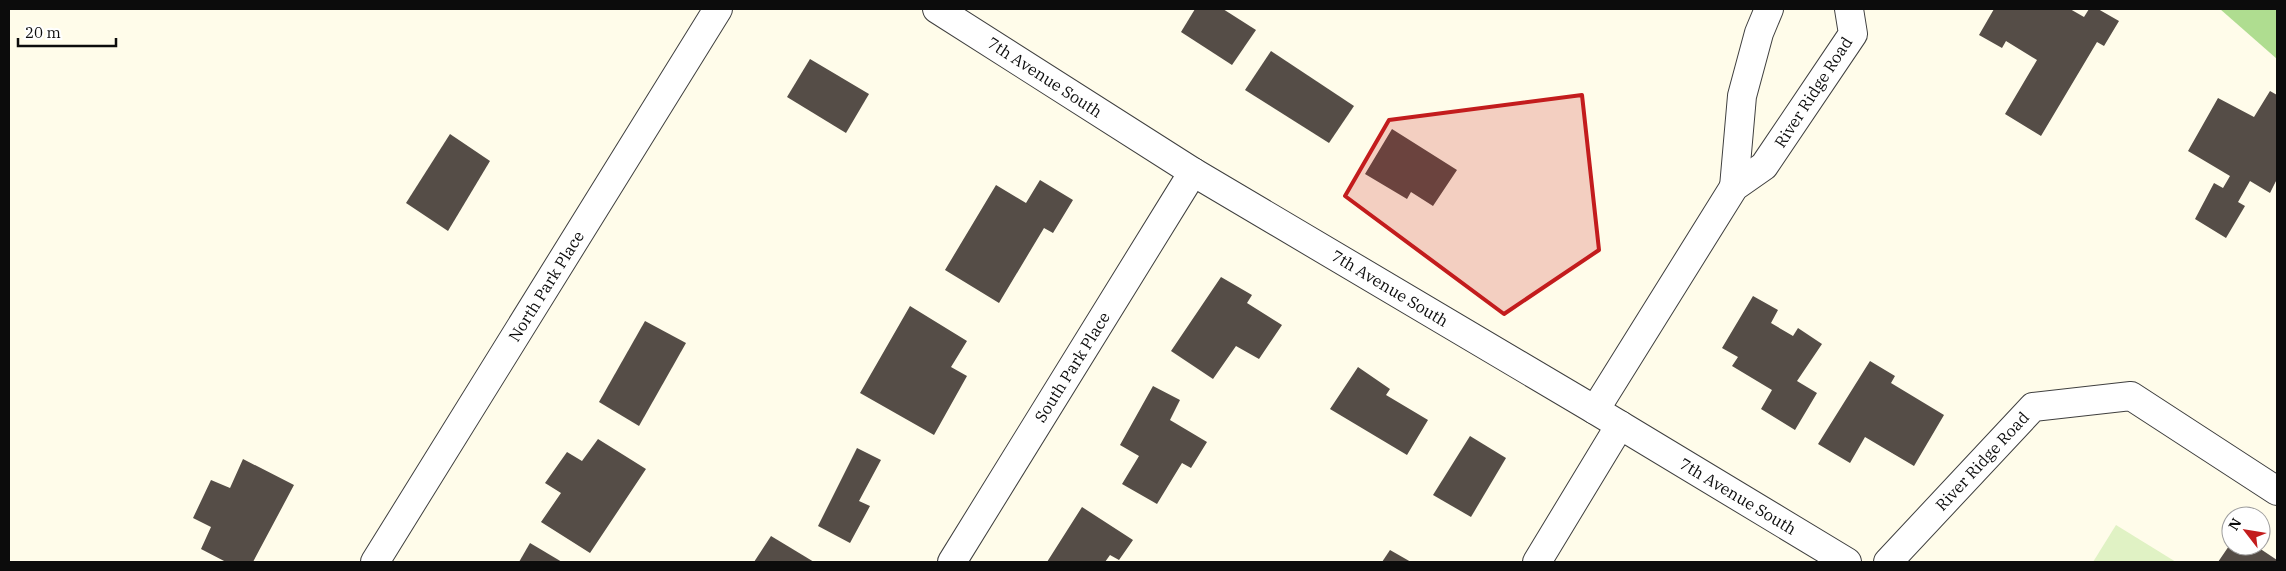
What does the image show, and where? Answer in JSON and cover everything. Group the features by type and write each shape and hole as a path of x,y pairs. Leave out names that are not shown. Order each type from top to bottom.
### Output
{"street":[{"name":"North Park Place","path":"375,562 718,9"},
{"name":"7th Avenue South","path":"937,9 1193,172 1847,562"},
{"name":"River Ridge Road","path":"1734,187 1742,96 1759,33 1769,9"},
{"name":"River Ridge Road","path":"1595,410 1734,187 1764,166 1853,34 1850,9"},
{"name":"South Park Place","path":"952,562 1193,172"},
{"name":"River Ridge Road","path":"1888,562 2033,407 2131,396 2277,491"},
{"path":"1537,562 1620,425"}],"highlighted area":[{"path":"1582,95 1599,250 1504,314 1345,196 1389,120"}],"green space":[{"path":"2220,9 2277,9 2277,59"},
{"path":"2116,525 2176,562 2093,562"}],"building":[{"path":"1195,9 1223,9 1256,30 1232,65 1181,32"},
{"path":"1994,9 2070,9 2084,17 2089,9 2098,9 2119,21 2104,46 2097,42 2041,136 2005,114 2037,60 2006,41 2002,48 1979,35"},
{"path":"1271,51 1354,106 1329,143 1245,90"},
{"path":"810,59 869,94 846,133 787,97"},
{"path":"2270,91 2277,95 2277,179 2270,193 2250,181 2238,202 2245,206 2226,238 2195,219 2214,183 2223,188 2230,176 2188,151 2218,98 2254,117"},
{"path":"1392,129 1457,170 1433,206 1411,192 1407,199 1365,174"},
{"path":"450,134 490,161 448,231 406,203"},
{"path":"1040,180 1073,200 1053,233 1044,228 999,303 945,270 996,185 1026,203"},
{"path":"1221,277 1252,295 1247,303 1282,325 1259,359 1236,346 1213,379 1171,351"},
{"path":"1753,296 1778,310 1771,323 1793,336 1798,328 1822,344 1797,381 1817,393 1795,430 1761,409 1772,390 1732,366 1738,357 1722,348"},
{"path":"910,306 967,341 951,367 967,376 934,435 860,393"},
{"path":"645,321 686,343 639,426 599,402"},
{"path":"1870,361 1895,376 1891,383 1944,415 1914,466 1865,437 1850,463 1818,444"},
{"path":"1358,367 1390,389 1386,395 1428,420 1407,455 1330,409"},
{"path":"1153,386 1180,400 1170,420 1207,442 1191,468 1182,463 1157,504 1122,484 1139,456 1120,445"},
{"path":"1470,436 1506,458 1471,517 1433,495"},
{"path":"598,439 646,469 590,553 541,522 561,493 545,483 567,452 582,461"},
{"path":"857,448 881,460 859,501 870,506 850,543 818,526"},
{"path":"243,459 294,485 253,562 226,562 201,549 211,527 193,518 211,480 230,488"},
{"path":"1082,507 1133,540 1119,560 1110,555 1105,562 1047,562"},
{"path":"771,536 814,562 754,562"},
{"path":"530,543 562,562 519,562"},
{"path":"1390,550 1411,562 1382,562"},
{"path":"2222,556 2271,556 2277,560 2277,562 2218,562"}]}
